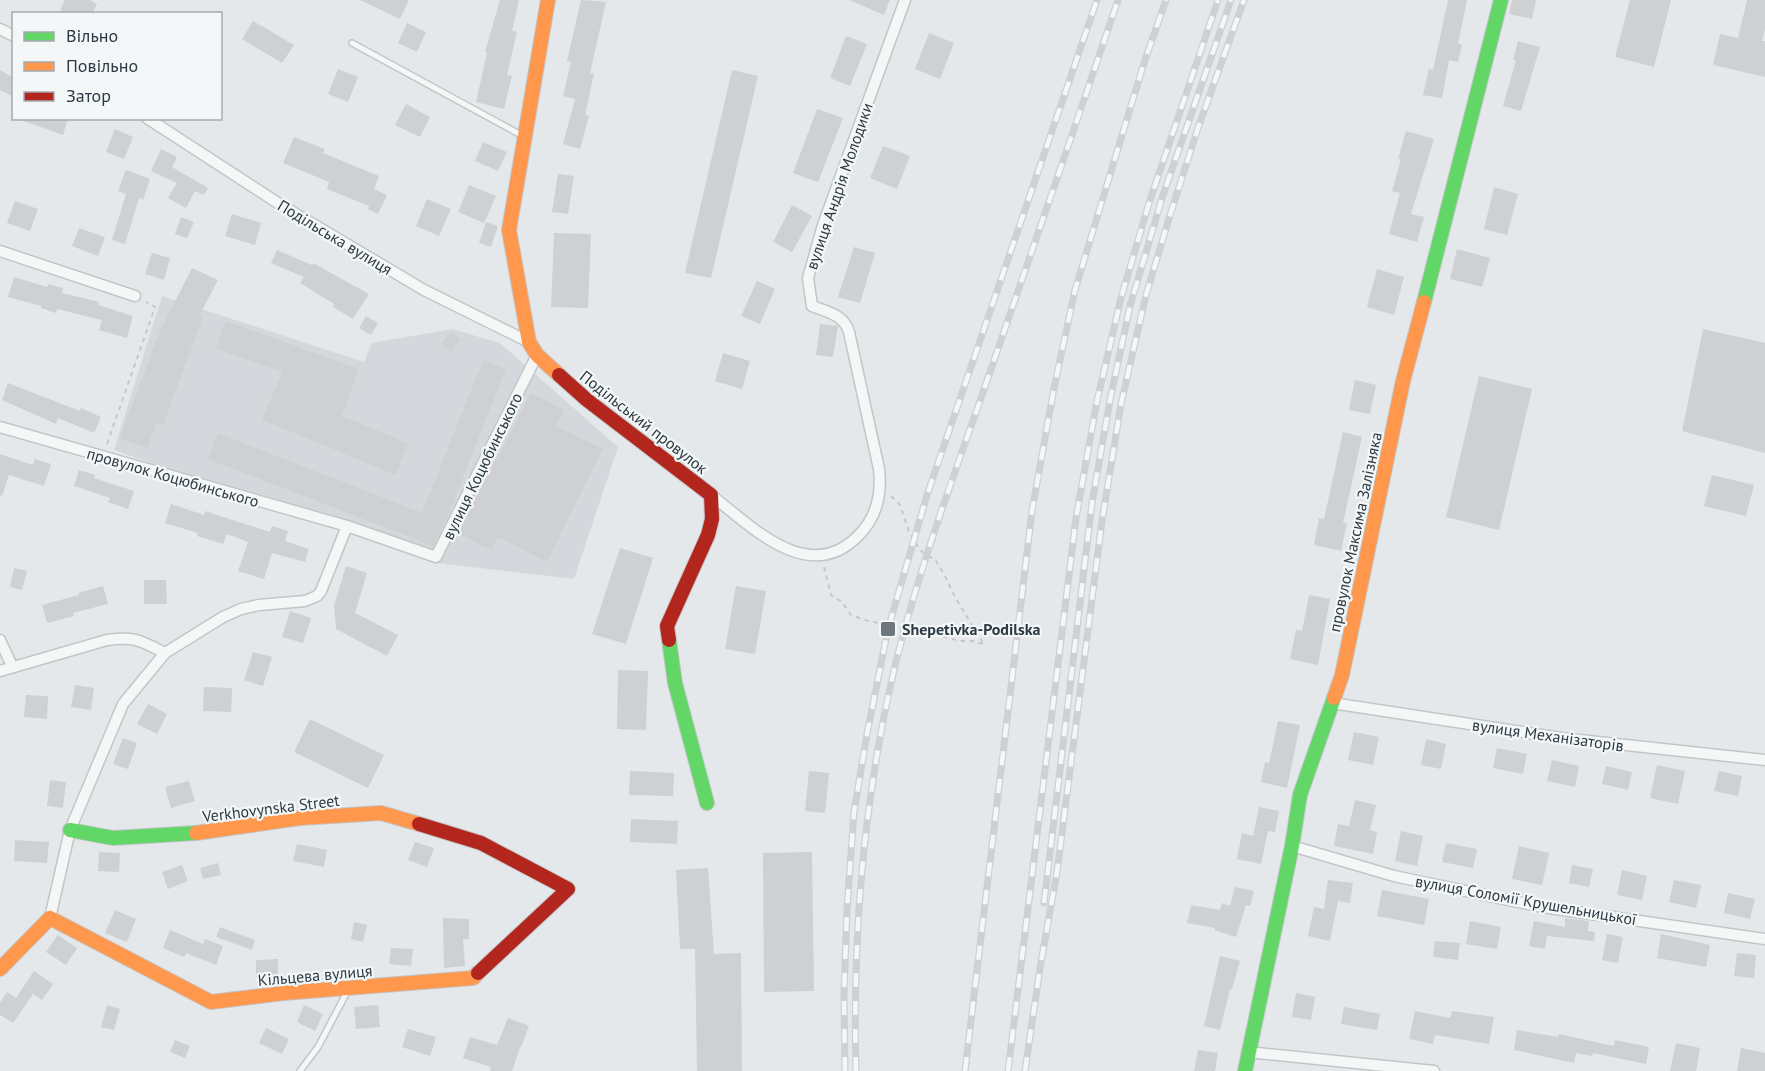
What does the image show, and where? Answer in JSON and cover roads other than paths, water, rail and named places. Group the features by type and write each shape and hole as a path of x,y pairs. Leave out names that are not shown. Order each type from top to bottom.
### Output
{"street":[{"name":"Подільський провулок","path":"548,0 509,230 529,342 537,355 587,400 711,495 712,519 708,535 667,626 675,683 707,803"},
{"name":"вулиця Андрія Молодики","path":"711,495 763,534 802,555 821,556 837,552 863,531 873,517 881,487 879,469 847,324 841,317 813,306 808,278 823,225 905,0"},
{"name":"провулок Максима Залізняка","path":"1245,1071 1247,1052 1292,846 1300,795 1342,675 1403,381 1501,0"},
{"name":"Подільська вулиця","path":"150,120 281,205 424,290 529,342"},
{"path":"0,251 135,296"},
{"name":"вулиця Коцюбинського","path":"347,526 436,557 537,355"},
{"name":"провулок Коцюбинського","path":"0,427 102,458 347,526"},
{"path":"0,969 50,918 70,830 123,704 165,653 223,617 258,605 304,601 317,596 347,526"},
{"path":"0,671 107,640 122,638 137,639 165,653"},
{"path":"0,640 12,666"},
{"name":"вулиця Механізаторів","path":"1332,703 1561,738 1765,760"},
{"name":"Verkhovynska Street","path":"70,830 113,838 202,833 300,818 381,813 481,843 568,889"},
{"name":"вулиця Соломії Крушельницької","path":"1292,846 1394,876 1542,907 1765,939"},
{"name":"Кільцева вулиця","path":"50,918 211,1002 284,993 473,978 568,889"},
{"path":"1247,1052 1434,1071"}],"lane":[{"path":"352,43 525,137"},
{"path":"300,1071 318,1047 349,988"}],"railway":[{"path":"845,1071 844,994 854,812 888,629 927,495 1097,0"},
{"path":"856,1071 859,904 867,821 888,695 910,609 936,525 1118,0"},
{"path":"965,1071 1032,511 1054,388 1075,290 1144,63 1166,0"},
{"path":"1008,1071 1076,518 1097,401 1121,298 1149,203 1218,0"},
{"path":"1044,903 1092,503 1110,400 1130,306 1163,195 1231,0"},
{"path":"1025,1071 1057,872 1102,521 1121,404 1146,295 1171,212 1198,128 1244,0"}],"place":[{"name":"Shepetivka-Podilska","path":"888,629"}]}
